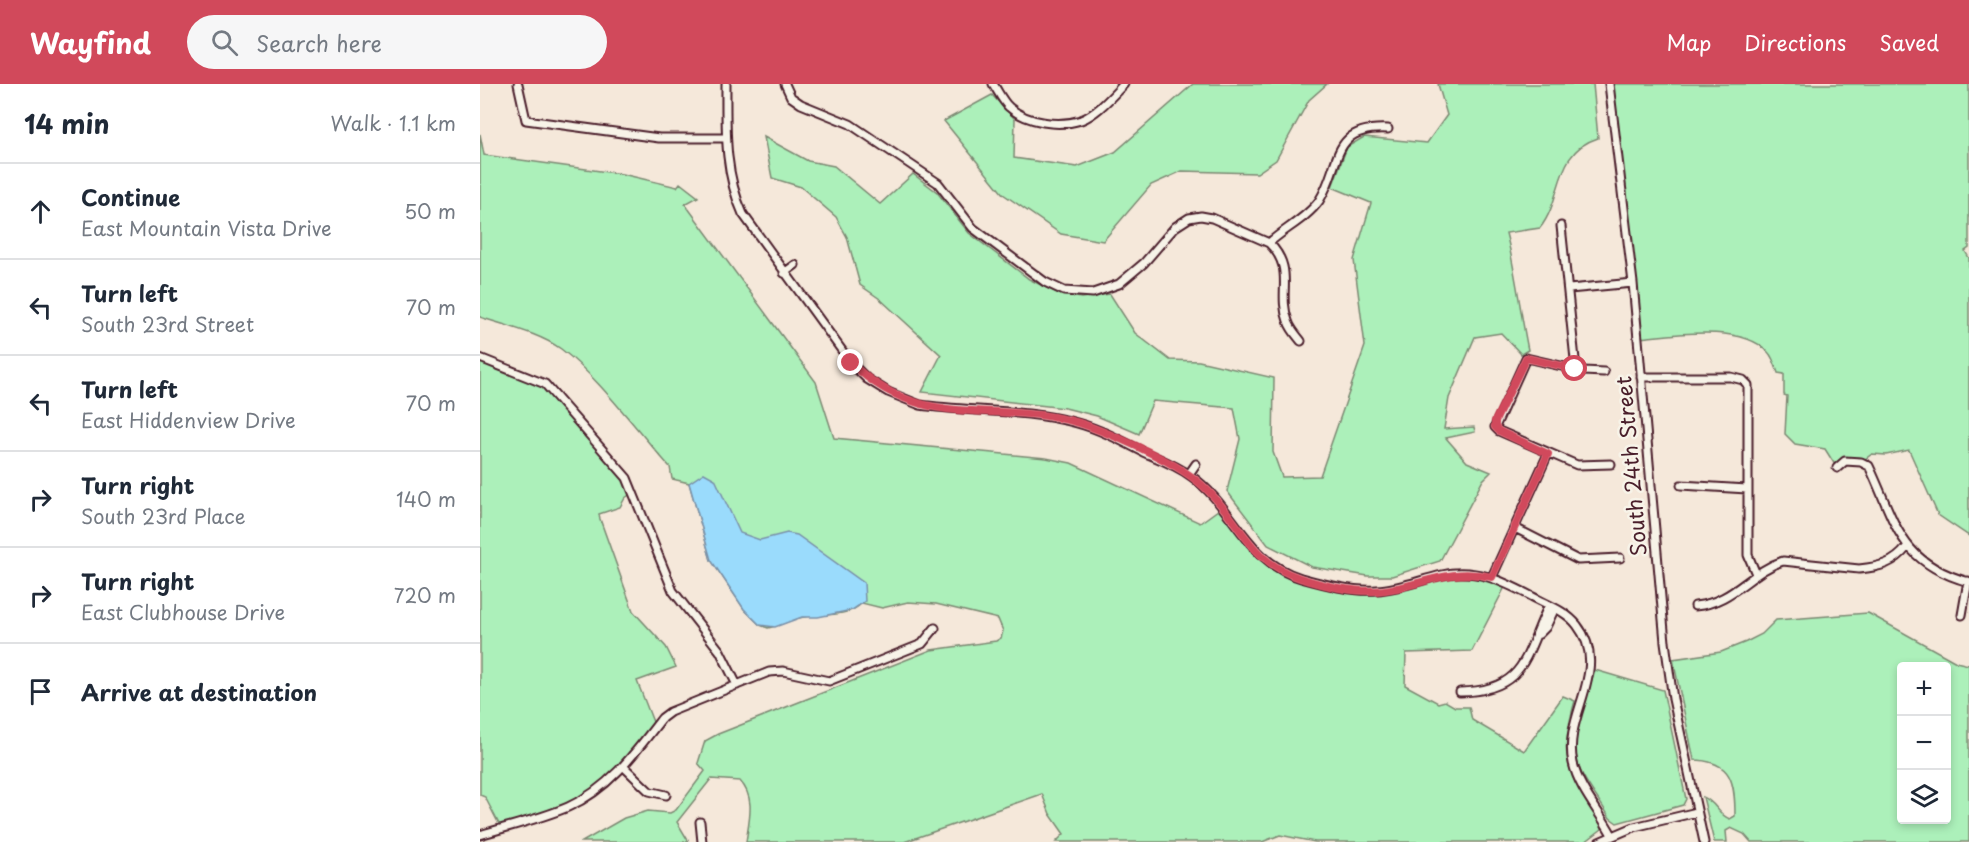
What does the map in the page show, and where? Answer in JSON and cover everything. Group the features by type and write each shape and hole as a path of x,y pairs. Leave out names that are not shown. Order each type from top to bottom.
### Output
{"street":[{"path":"518,84 526,120 659,138 726,138"},
{"path":"726,84 726,138 728,165 734,194 752,228 784,273 851,363 867,379 906,401 946,408 1074,422 1090,427 1189,474 1212,494 1256,553 1270,564 1301,578 1374,591 1404,586 1444,574 1466,573 1492,577 1552,607 1577,624 1590,653 1591,669 1572,739 1573,763 1587,793 1612,835"},
{"path":"785,84 791,97 801,104 850,124 938,183 973,228 1045,282 1064,291 1093,293 1119,284 1144,263 1175,227 1189,218 1201,216 1212,218 1269,243 1282,260 1286,272 1285,309 1291,327 1301,341"},
{"path":"993,84 1009,107 1029,119 1055,124 1082,120 1124,84"},
{"name":"South 24th Street","path":"1610,84 1633,283 1665,642 1673,699 1704,842"},
{"path":"1269,243 1320,199 1337,151 1344,142 1371,128 1388,129"},
{"path":"1561,226 1569,289 1575,369"},
{"path":"784,273 795,265"},
{"path":"1569,289 1633,283"},
{"path":"480,358 539,380 551,390 627,478 673,591 720,651 737,685"},
{"path":"1604,372 1575,369 1526,358 1495,427 1548,454 1577,465 1611,464"},
{"path":"1641,377 1731,377 1743,380 1748,385 1748,555 1756,574"},
{"path":"1492,577 1548,454"},
{"path":"1837,468 1845,461 1861,462 1869,466 1888,514 1907,547 1928,565 1969,581 1962,615"},
{"path":"1189,474 1196,464"},
{"path":"1681,485 1747,489"},
{"path":"1515,528 1578,560 1620,558"},
{"path":"1695,606 1713,605 1737,591 1756,574 1783,561 1859,569 1879,566 1901,555 1907,547"},
{"path":"1460,692 1483,691 1506,682 1519,670 1552,607"},
{"path":"480,835 568,807 591,794 623,766 665,715 776,671 829,681 922,644 935,628"},
{"path":"623,766 649,791 666,795"},
{"path":"1599,842 1612,835 1697,812"},
{"path":"700,822 702,842"}],"green space":[{"path":"1193,84 1327,84 1309,100 1276,160 1257,173 1182,171 1151,185 1103,241 1061,234 1003,194 944,121 992,95 1015,119 1014,158 1077,167 1115,152"},
{"path":"1438,84 1593,84 1598,138 1573,154 1561,177 1548,216 1540,228 1506,233 1528,350 1521,354 1501,333 1475,337 1449,398 1444,429 1474,427 1475,432 1446,438 1467,462 1491,472 1483,480 1440,561 1392,576 1368,576 1312,567 1268,545 1227,491 1240,439 1234,408 1153,401 1139,434 1097,416 1065,408 922,392 941,355 880,299 860,285 847,237 836,217 801,187 772,178 764,137 808,161 834,166 880,204 913,174 937,192 969,233 1029,279 1057,293 1081,298 1110,294 1135,333 1170,360 1199,361 1274,378 1273,452 1282,477 1320,476 1365,346 1354,260 1371,203 1332,187 1347,147 1364,137 1427,143 1447,115"},
{"path":"1609,84 1969,84 1969,248 1965,251 1969,258 1969,536 1938,515 1909,450 1886,455 1872,454 1861,462 1845,461 1837,468 1825,449 1795,444 1785,434 1787,396 1784,395 1784,374 1778,373 1770,354 1756,343 1741,337 1706,333 1638,338"},
{"path":"480,134 484,155 622,174 677,187 680,183 698,197 685,204 816,382 834,438 1046,458 1071,463 1200,523 1218,510 1238,529 1256,553 1301,578 1374,591 1466,573 1507,583 1472,651 1406,653 1405,685 1438,703 1445,701 1455,707 1469,707 1472,720 1524,751 1563,696 1575,701 1568,729 1568,764 1578,788 1602,829 1585,842 1315,842 1280,835 1262,842 1056,842 1064,834 1050,814 1042,794 904,842 746,842 750,802 745,788 740,781 711,779 677,822 689,842 582,842 624,818 648,811 670,813 676,810 705,771 698,763 705,741 718,734 931,650 996,641 1001,638 1003,631 998,619 936,604 908,602 882,608 862,603 856,608 840,613 799,618 768,628 760,625 744,609 711,560 689,483 672,479 670,467 603,389 561,349 533,334 480,317"},
{"path":"480,358 539,380 627,478 634,492 625,498 620,507 599,514 600,519 633,611 666,647 676,667 637,681 655,727 629,760 579,802 501,828 485,797 480,795"},
{"path":"1868,613 1956,662 1969,665 1969,842 1751,842 1744,834 1731,828 1726,831 1727,842 1714,842 1703,797 1730,819 1735,816 1732,784 1724,769 1707,761 1694,760 1673,659 1721,652 1762,634 1776,620"},
{"path":"1595,670 1663,690 1686,799 1683,805 1617,823 1610,818 1592,791 1582,774 1575,748 1578,722"}],"water":[{"path":"704,473 715,479 740,533 760,540 787,533 797,535 864,583 865,601 852,610 818,617 802,617 775,627 760,625 744,609 711,560 689,483"}],"route":[{"path":"851,363 867,379 888,392 920,405 1048,418 1090,427 1189,474 1212,494 1256,553 1270,564 1301,578 1374,591 1404,586 1444,574 1466,573 1492,577 1548,454 1499,431 1495,427 1495,421 1522,362 1526,358 1575,369"}]}
